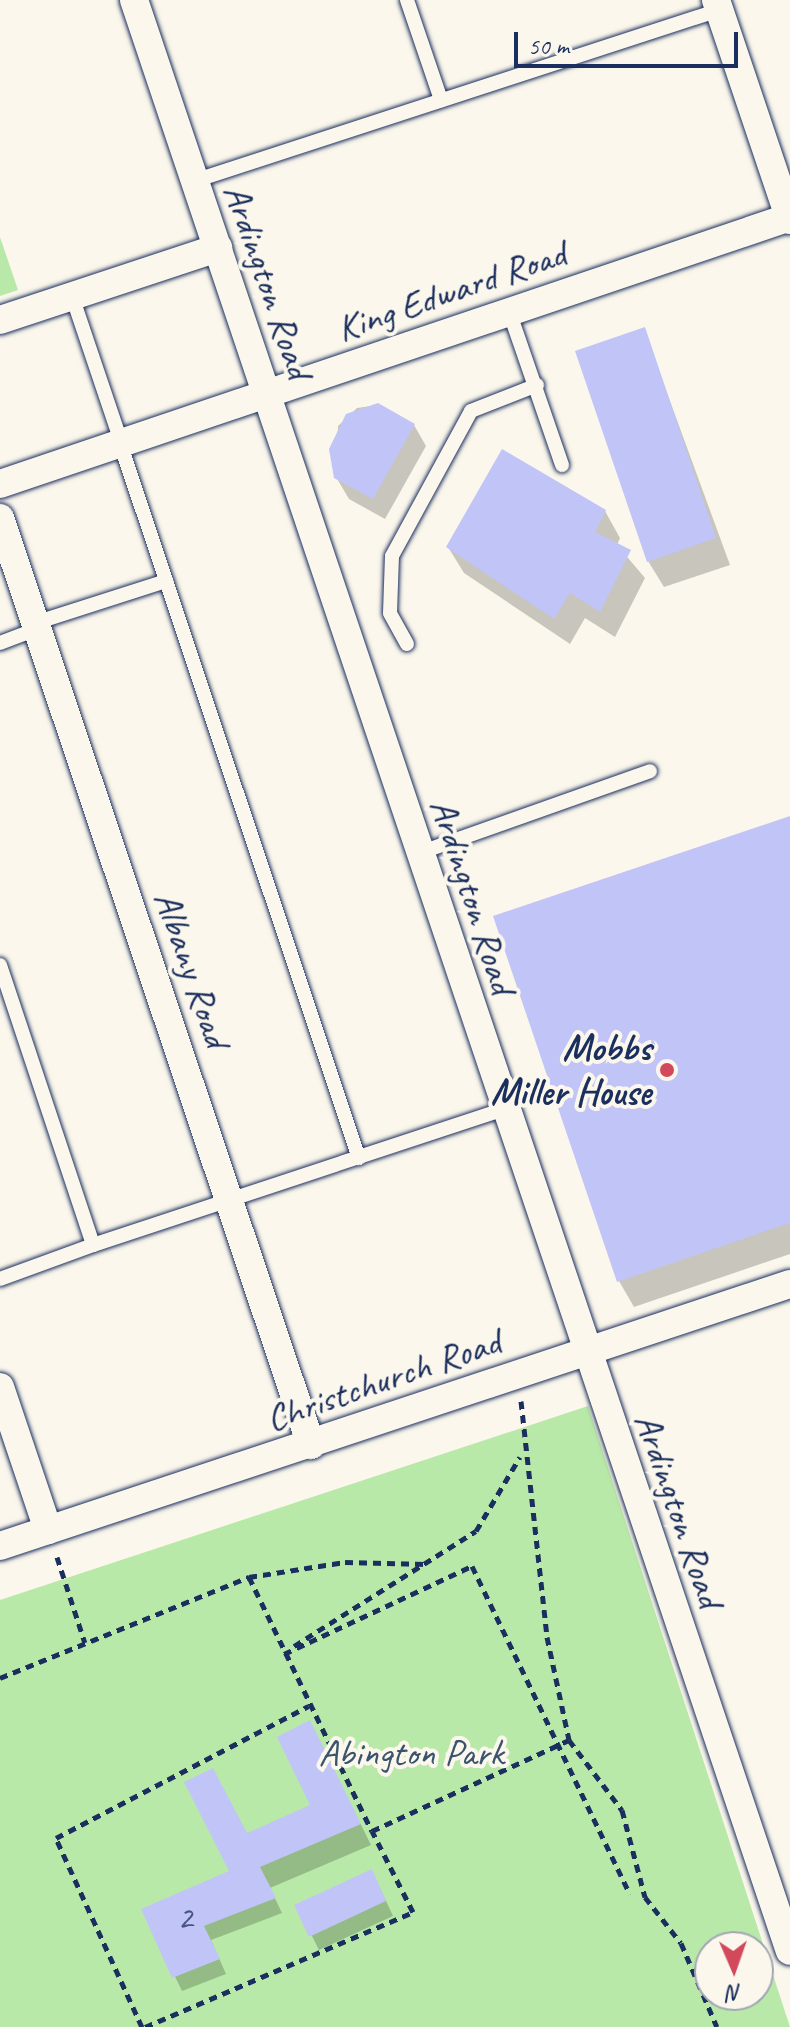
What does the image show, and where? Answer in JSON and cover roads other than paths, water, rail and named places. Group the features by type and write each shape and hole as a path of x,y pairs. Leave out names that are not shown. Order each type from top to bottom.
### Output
{"street":[{"name":"Ardington Road","path":"134,0 586,1354 790,1951"},
{"path":"718,5 790,218"},
{"name":"King Edward Road","path":"0,484 790,218"},
{"path":"0,320 218,248"},
{"name":"Albany Road","path":"0,518 311,1445"},
{"name":"Christchurch Road","path":"0,1546 790,1284"},
{"path":"0,1387 48,1530"}],"lane":[{"path":"407,0 441,100"},
{"path":"194,181 718,5"},
{"path":"72,296 359,1158"},
{"path":"509,311 562,465"},
{"path":"407,644 390,613 392,556 471,411 537,385"},
{"path":"0,643 36,626 166,581"},
{"path":"419,853 650,771"},
{"path":"0,965 93,1245"},
{"path":"0,1279 93,1245 230,1203 504,1109"}],"place":[{"name":"Mobbs Miller House","path":"667,1070"}],"park label":[{"name":"Abington Park","path":"411,1753"}]}
